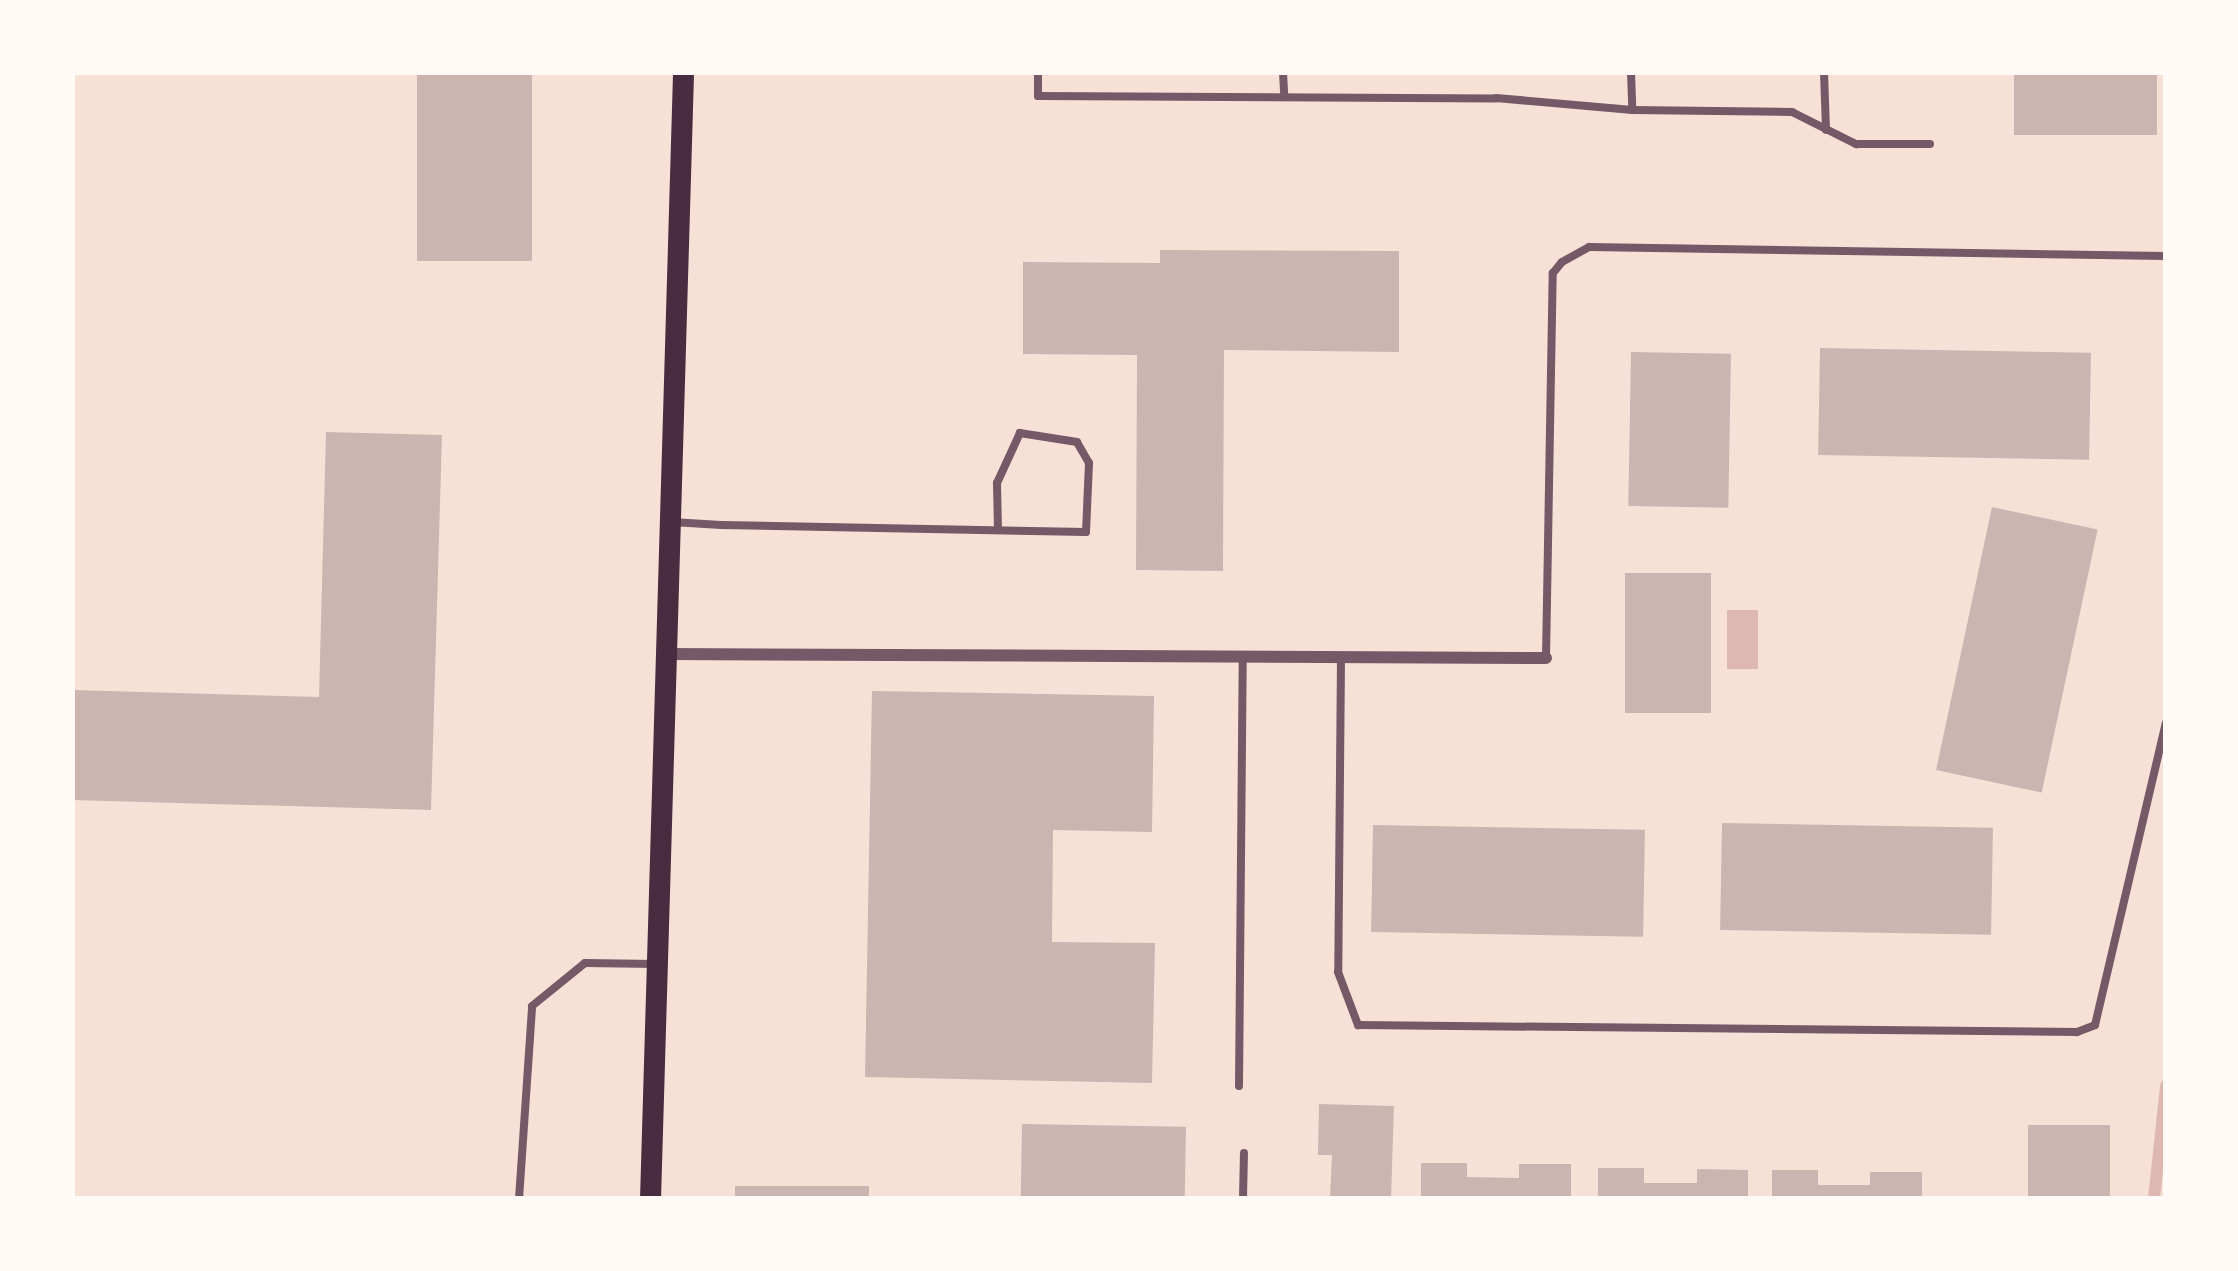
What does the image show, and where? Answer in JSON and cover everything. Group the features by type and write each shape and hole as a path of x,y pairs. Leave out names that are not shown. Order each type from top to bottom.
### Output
{"main road":[{"path":"650,1199 683,72"}],"street":[{"path":"666,654 1546,658"}],"lane":[{"path":"1038,72 1038,96 1496,98 1631,110 1792,112 1856,144 1930,144"},
{"path":"1283,72 1283,95"},
{"path":"1631,72 1631,110"},
{"path":"1824,72 1826,132"},
{"path":"1546,658 1553,273 1562,262 1589,247 2166,256"},
{"path":"670,522 998,530 1086,532 1089,463 1077,442 1020,433 997,483 998,530"},
{"path":"1239,1086 1243,656"},
{"path":"1341,657 1338,972 1358,1025 2077,1032 2095,1025 2166,723"},
{"path":"519,1199 532,1006 585,963 658,964"},
{"path":"1243,1199 1244,1153"}],"shaded area":[{"path":"1727,610 1758,610 1758,669 1727,669"}],"building":[{"path":"417,72 532,72 532,261 417,261"},
{"path":"2014,72 2157,72 2157,135 2014,135"},
{"path":"1160,250 1399,251 1399,352 1224,350 1223,571 1136,570 1137,355 1023,354 1023,262 1160,263"},
{"path":"1820,348 2091,353 2089,460 1818,455"},
{"path":"1631,352 1731,354 1728,508 1628,506"},
{"path":"326,432 442,435 431,810 72,800 72,690 319,697"},
{"path":"1992,507 2098,529 2042,793 1936,770"},
{"path":"1625,573 1711,573 1711,713 1625,713"},
{"path":"872,691 1154,696 1152,832 1053,830 1052,942 1155,943 1152,1083 865,1077"},
{"path":"1722,823 1993,828 1991,935 1720,930"},
{"path":"1373,825 1645,830 1643,937 1371,932"},
{"path":"1319,1104 1394,1106 1391,1199 1330,1199 1332,1155 1318,1155"},
{"path":"1022,1124 1186,1127 1185,1199 1021,1199"},
{"path":"2028,1125 2110,1125 2110,1199 2028,1199"},
{"path":"1421,1163 1467,1163 1467,1177 1519,1178 1519,1164 1571,1164 1571,1199 1421,1199"},
{"path":"1598,1168 1644,1168 1644,1183 1697,1183 1697,1169 1748,1170 1748,1199 1598,1199"},
{"path":"1772,1170 1818,1170 1818,1185 1870,1185 1870,1172 1922,1172 1922,1199 1772,1199"},
{"path":"735,1186 869,1186 869,1199 735,1199"}],"waterway":[{"path":"2154,1199 2166,1086"}]}
